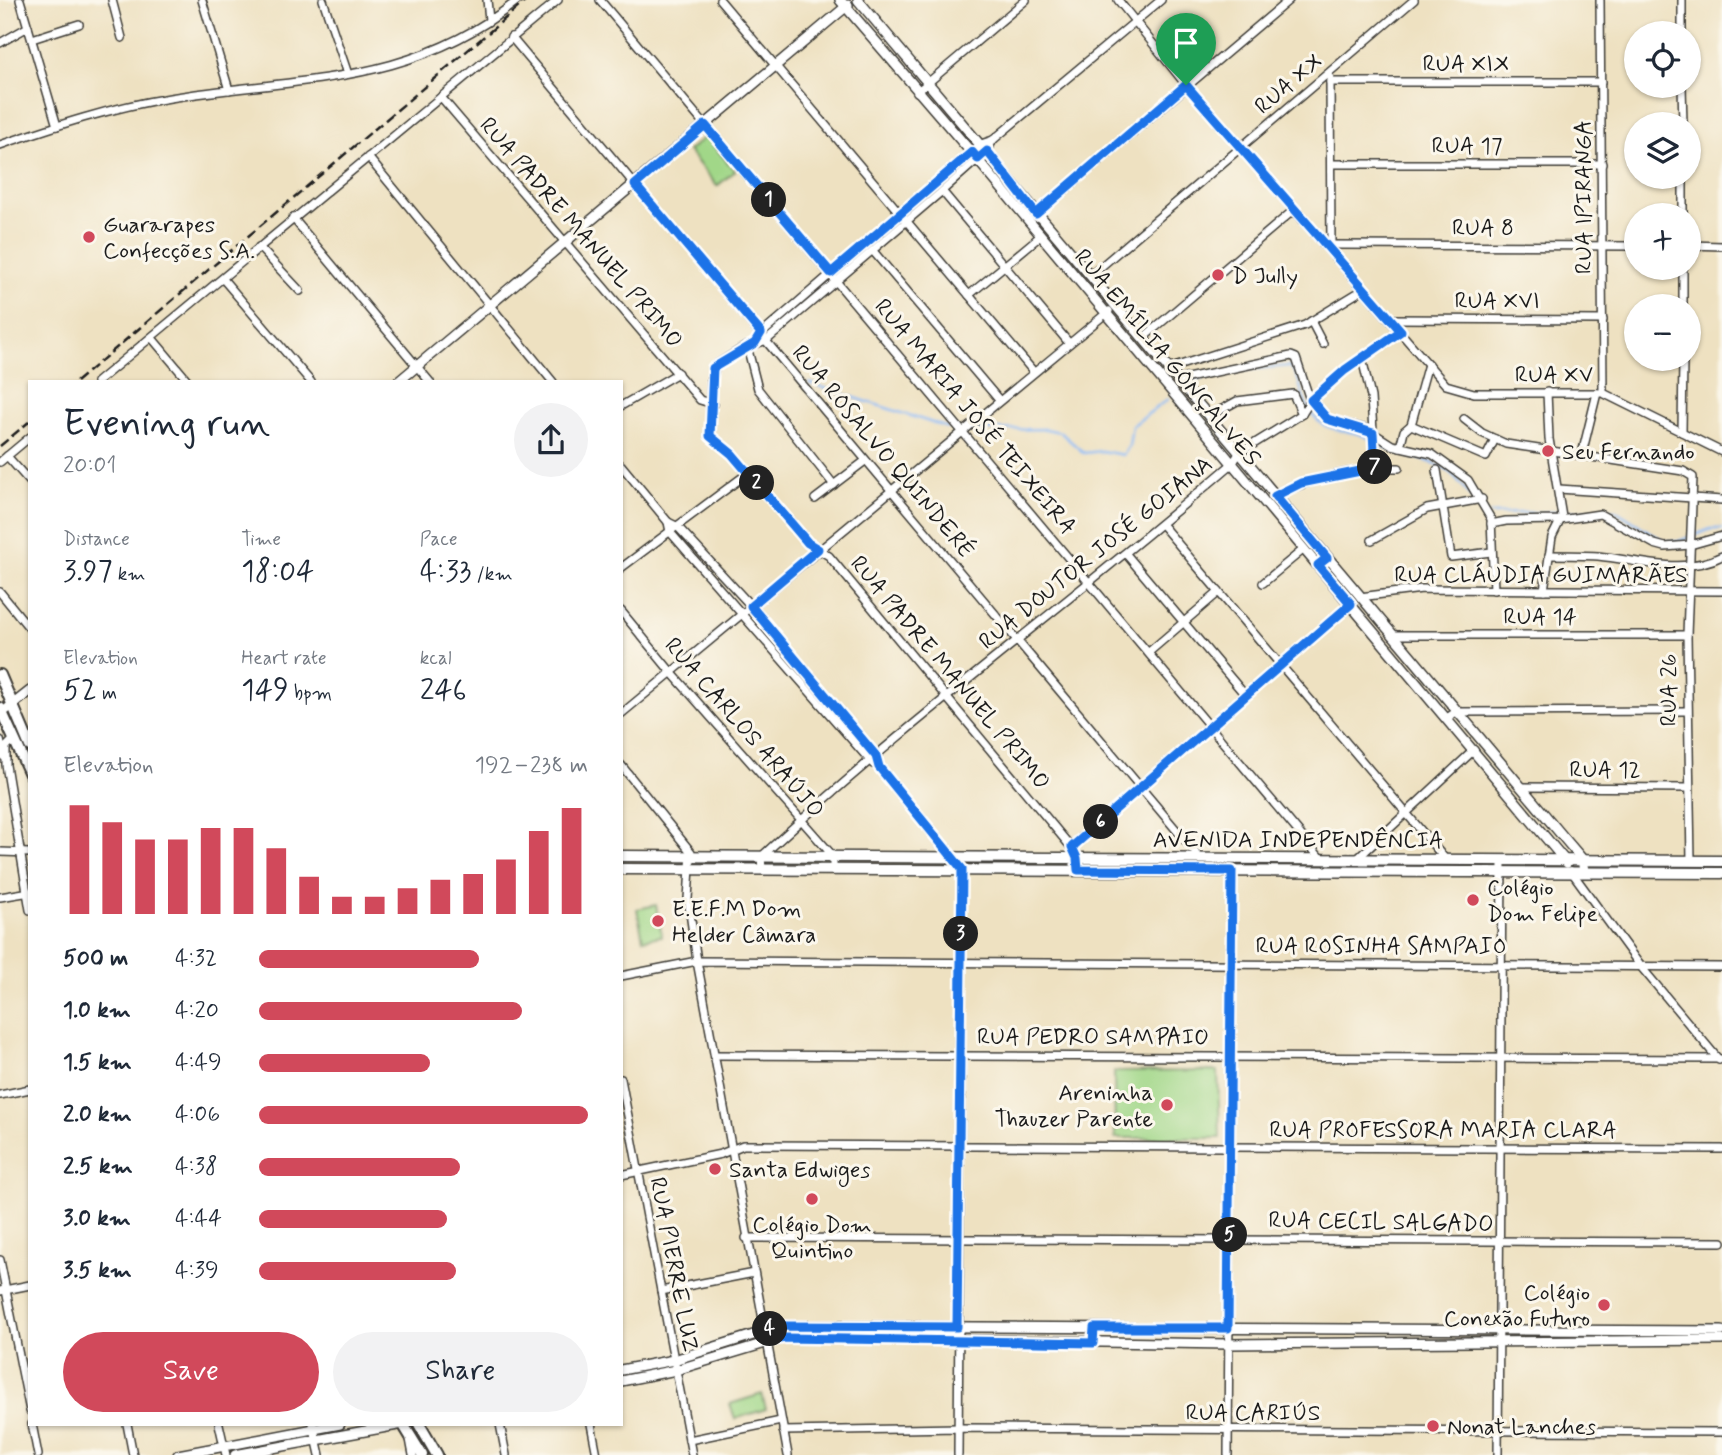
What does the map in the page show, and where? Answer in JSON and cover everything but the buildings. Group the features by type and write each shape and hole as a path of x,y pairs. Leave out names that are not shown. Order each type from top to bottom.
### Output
{"main road":[{"path":"0,675 28,741"},
{"path":"1,712 28,770"},
{"name":"AVENIDA INDEPENDÊNCIA","path":"623,856 1722,860"},
{"name":"AVENIDA INDEPENDÊNCIA","path":"623,869 1722,873"},
{"path":"404,1426 422,1455"},
{"path":"420,1426 437,1455"}],"street":[{"path":"20,0 57,126"},
{"path":"112,0 122,38"},
{"path":"202,0 229,90"},
{"path":"323,0 348,74"},
{"path":"486,0 489,20"},
{"path":"0,145 57,126 154,101 348,74 418,58 454,42 518,0"},
{"path":"100,380 558,0"},
{"name":"RUA MARIA JOSÉ TEIXEIRA","path":"600,0 1321,859"},
{"path":"720,0 1033,371"},
{"path":"400,380 635,185 775,65 842,3 856,0"},
{"name":"RUA EMÍLIA GONÇALVES","path":"856,0 984,148 1057,239 1582,859"},
{"path":"917,92 1026,0"},
{"path":"1118,0 1186,85 1428,364 1412,425 1404,431 1400,447"},
{"path":"764,337 831,273 1161,0"},
{"path":"1036,214 1289,0"},
{"name":"RUA XX","path":"1090,276 1414,0"},
{"name":"RUA IPIRANGA","path":"1582,454 1600,393 1603,320 1600,0"},
{"path":"1682,0 1682,21"},
{"name":"RUA EMÍLIA GONÇALVES","path":"842,3 975,156 1039,237 1233,463 1474,750 1571,871"},
{"path":"32,39 79,23"},
{"path":"0,43 28,27"},
{"name":"RUA ROSALVO QUINDERÉ","path":"511,37 1199,858"},
{"path":"886,55 897,47"},
{"path":"1331,72 1333,256"},
{"name":"RUA XIX","path":"1330,82 1601,82"},
{"name":"RUA PADRE MANUEL PRIMO","path":"441,97 700,400 713,404 710,436 748,473 808,543 829,556 1072,847 1078,870"},
{"path":"713,404 713,368 764,337 837,281 942,191 975,156"},
{"path":"368,157 551,380"},
{"name":"RUA 17","path":"1332,164 1602,164"},
{"path":"942,191 1069,342"},
{"path":"1143,338 1295,209"},
{"path":"293,218 428,380"},
{"path":"969,295 1039,237"},
{"path":"1048,247 1057,239"},
{"name":"RUA 8","path":"1331,245 1624,246"},
{"path":"1701,245 1722,246"},
{"path":"259,247 300,290"},
{"path":"873,251 999,400"},
{"path":"223,279 309,380"},
{"path":"1168,369 1311,321 1364,289"},
{"path":"623,712 1115,305"},
{"name":"RUA XVI","path":"1391,319 1603,320"},
{"path":"1311,321 1323,344"},
{"name":"RUA DOUTOR JOSÉ GOIANA","path":"761,857 1017,638 1162,525 1233,463 1239,453 1302,414 1311,400 1362,358 1401,331"},
{"path":"152,338 187,380"},
{"path":"751,345 758,390 834,485"},
{"path":"1178,380 1291,356 1299,363 1311,400 1327,419 1373,433 1400,447 1432,454 1447,462 1468,480 1482,499 1491,521 1494,590"},
{"path":"1362,358 1371,397 1375,468"},
{"name":"RUA XV","path":"1428,364 1446,385 1457,390 1600,393 1722,452"},
{"path":"1682,371 1682,432"},
{"path":"623,405 678,373"},
{"path":"1544,590 1549,555 1562,515 1548,427 1547,393"},
{"path":"1208,417 1237,401 1293,394 1302,414"},
{"path":"1464,419 1506,444 1553,449 1689,473 1693,480 1693,497"},
{"path":"1412,425 1486,457 1495,439"},
{"path":"0,462 28,439"},
{"path":"7,456 28,480"},
{"path":"815,499 865,461"},
{"path":"623,467 743,612 873,759 962,869 958,1055 958,1455"},
{"path":"1275,496 1301,483 1375,468 1399,468"},
{"path":"1437,470 1451,557 1491,552"},
{"path":"623,567 748,473"},
{"path":"1559,489 1722,500"},
{"name":"RUA 26","path":"1691,860 1687,635 1693,497"},
{"path":"1372,540 1408,518 1441,506 1482,499"},
{"path":"1491,521 1600,514 1654,544 1690,544 1722,536"},
{"path":"1162,525 1446,860"},
{"path":"674,530 751,606 811,687"},
{"path":"1263,583 1304,549"},
{"path":"1126,554 1246,696"},
{"path":"1549,555 1598,556 1652,566 1690,565 1722,556"},
{"path":"1318,565 1327,558"},
{"name":"RUA CLÁUDIA GUIMARÃES","path":"1360,597 1422,589 1722,591"},
{"path":"0,592 28,627"},
{"path":"1149,652 1219,592"},
{"path":"1072,847 1351,604"},
{"name":"RUA CARLOS ARAÚJO","path":"623,613 833,856"},
{"name":"RUA 14","path":"1392,635 1687,635"},
{"path":"1,712 28,692"},
{"path":"1447,718 1456,712 1687,711"},
{"path":"6,765 6,747 14,739"},
{"path":"0,740 28,892 0,897"},
{"path":"1358,858 1474,750"},
{"path":"623,767 688,846 691,857 688,899 697,961 788,1455"},
{"name":"RUA 12","path":"1521,787 1689,788"},
{"path":"0,852 28,853"},
{"path":"833,856 833,870"},
{"path":"761,857 762,869"},
{"path":"1582,859 1585,890"},
{"path":"1498,1455 1501,1335 1498,1058 1502,964 1502,860"},
{"path":"1228,1455 1232,871"},
{"path":"1571,871 1642,968 1721,1061"},
{"name":"RUA ROSINHA SAMPAIO","path":"623,976 697,961 1722,967"},
{"name":"RUA PEDRO SAMPAIO","path":"715,1055 1231,1055 1721,1061"},
{"path":"0,1095 28,1089"},
{"name":"RUA PIERRE LUZ","path":"623,1090 692,1455"},
{"name":"RUA PROFESSORA MARIA CLARA","path":"623,1175 743,1145 1722,1149"},
{"name":"RUA CECIL SALGADO","path":"747,1238 1722,1241"},
{"path":"0,1259 3,1291 28,1402"},
{"path":"661,1291 754,1273"},
{"path":"3,1291 28,1285"},
{"path":"623,1370 674,1360 782,1326 1359,1328 1501,1335 1660,1336 1722,1340"},
{"path":"1093,1343 1094,1328"},
{"path":"1359,1328 1359,1343"},
{"path":"1660,1336 1722,1331"},
{"path":"623,1381 676,1370 785,1338 1228,1344 1359,1343 1501,1335"},
{"path":"689,1440 781,1421"},
{"path":"32,1426 38,1455"},
{"path":"127,1426 132,1455"},
{"path":"219,1426 225,1451"},
{"path":"235,1455 333,1426"},
{"path":"178,1455 225,1451 315,1431 378,1426"},
{"path":"500,1426 506,1455"},
{"path":"592,1426 597,1455"},
{"name":"RUA CARIÚS","path":"783,1431 958,1429 1722,1432"},
{"path":"315,1431 320,1455"},
{"path":"410,1435 413,1455"}],"green space":[{"path":"706,136 735,171 717,186 688,151"},
{"path":"656,905 662,936 643,939 637,909"},
{"name":"Areninha Thauzer Parente","path":"1218,1071 1220,1138 1115,1138 1114,1072"},
{"path":"762,1394 766,1409 735,1419 730,1404"}],"waterway":[{"path":"1241,370 1290,366 1314,417 1333,429 1370,439"},
{"path":"1191,382 1204,378"},
{"path":"809,383 948,428"},
{"path":"972,430 1046,429 1060,432 1084,453 1102,451 1123,455 1129,446 1132,426 1168,399"},
{"path":"1376,442 1448,471 1483,512"},
{"path":"1490,514 1615,510 1664,541 1677,542 1711,529 1722,529"}],"railway":[{"path":"78,380 527,0"},
{"path":"0,446 28,423"}],"place":[{"name":"Guararapes Confecções S.A.","path":"89,237"},
{"name":"D Jully","path":"1218,275"},
{"name":"Seu Fernando","path":"1548,451"},
{"name":"Colégio Dom Felipe","path":"1473,900"},
{"name":"E.E.F.M Dom Helder Câmara","path":"658,921"},
{"name":"Areninha Thauzer Parente","path":"1167,1105"},
{"name":"Santa Edwiges","path":"715,1169"},
{"name":"Colégio Dom Quintino","path":"812,1199"},
{"name":"Colégio Conexão Futuro","path":"1604,1305"},
{"name":"Nonat Lanches","path":"1433,1426"}],"route":[{"path":"1186,85 1401,331 1345,370 1311,400 1327,419 1373,433 1375,468 1301,483 1275,496 1327,558 1318,565 1351,604 1072,847 1078,870 1232,871 1228,1328 1094,1328 1093,1343 785,1338 768,1341 766,1330 782,1326 957,1327 962,869 879,767 876,756 751,606 818,549 808,543 732,454 710,436 713,368 723,359 755,343 761,333 635,185 705,125 831,273 972,152 978,159 987,151 1036,214 1186,85"}]}
